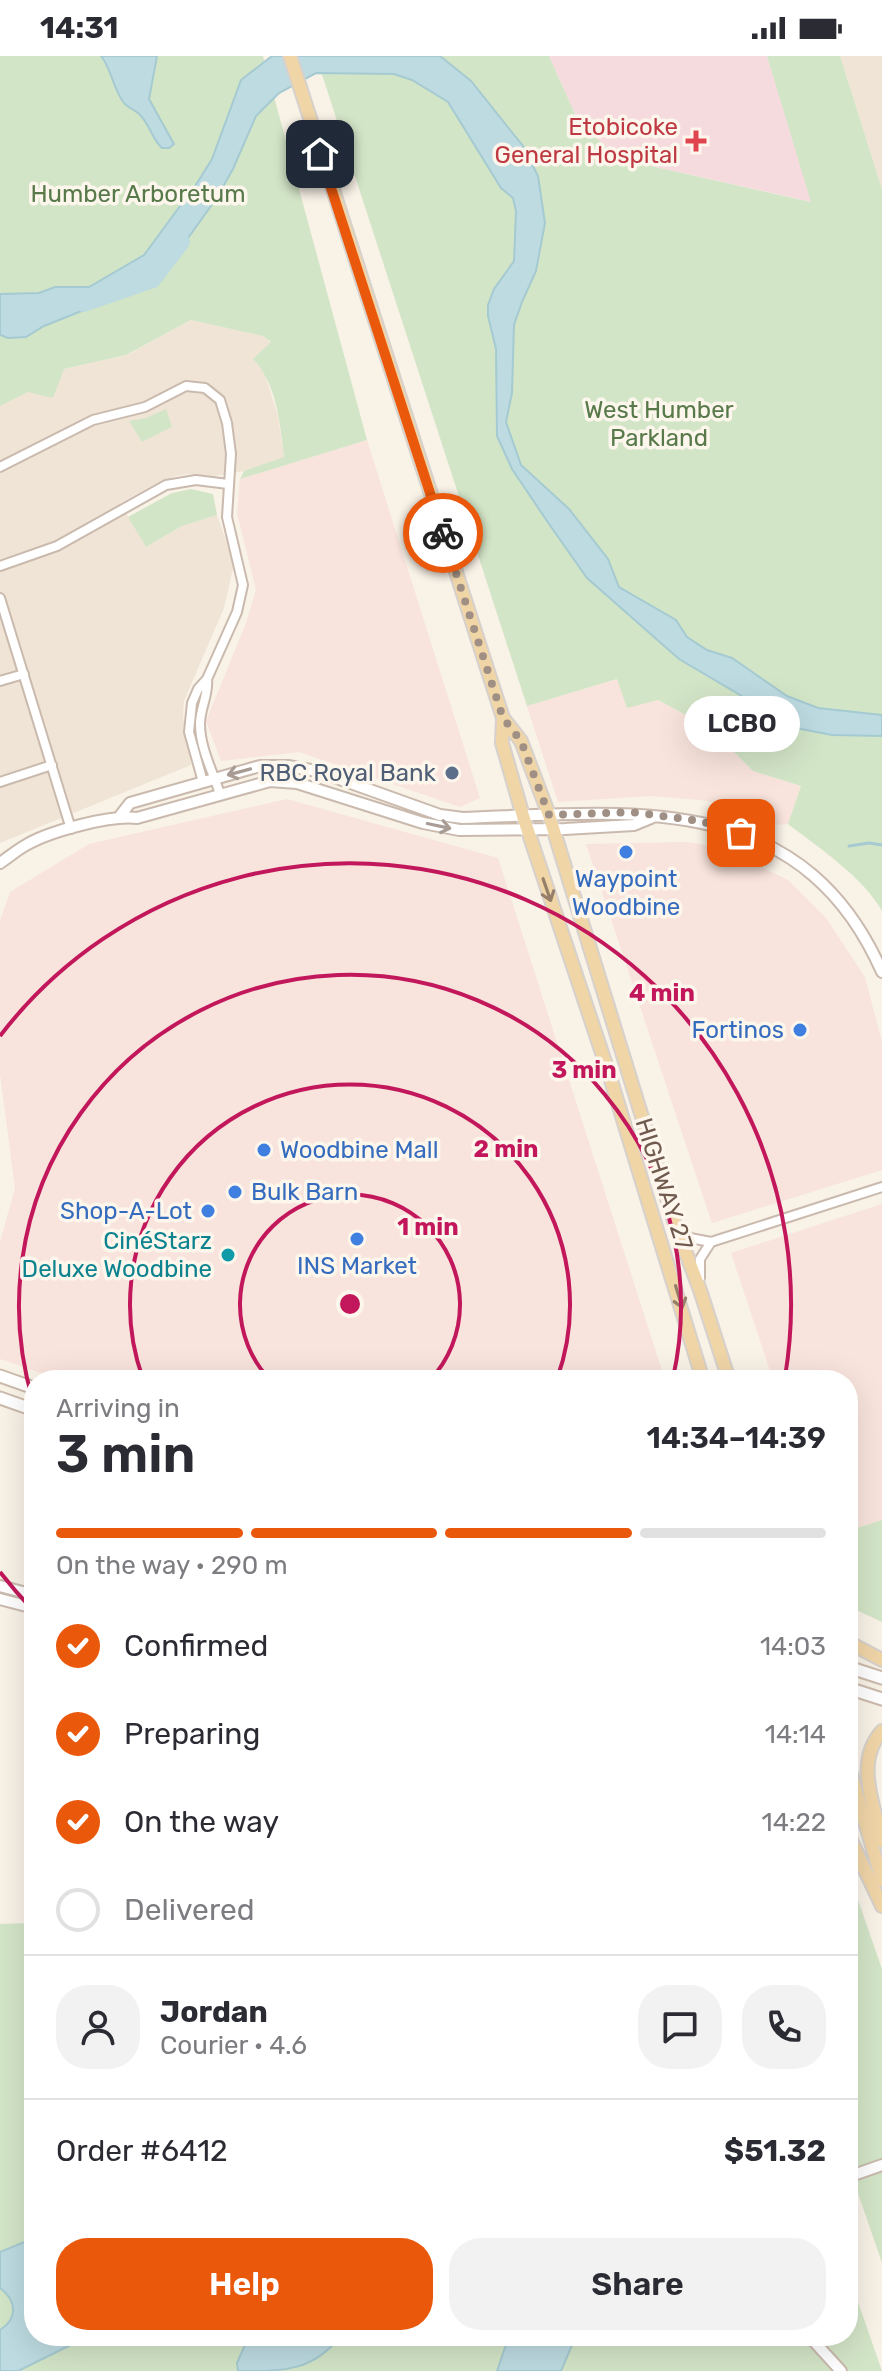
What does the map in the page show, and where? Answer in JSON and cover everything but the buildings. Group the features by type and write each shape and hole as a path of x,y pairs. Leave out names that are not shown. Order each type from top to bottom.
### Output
{"main road":[{"name":"HIGHWAY 27","path":"290,56 503,718 521,741 549,815 675,1224 726,1370"},
{"name":"HIGHWAY 27","path":"503,718 502,743 523,816 631,1143 700,1370"},
{"path":"0,1376 24,1384"},
{"path":"0,1398 24,1406"},
{"path":"858,1647 882,1660"},
{"path":"858,1670 882,1678"},
{"path":"858,1691 882,1699"},
{"path":"882,1731 869,1750 867,1768 882,1841"},
{"path":"858,1798 882,1880"},
{"path":"858,1855 882,1906"}],"street":[{"path":"0,467 93,420 145,407 193,385 211,391 222,404 231,454 227,517 242,572 242,593 237,612 207,679 192,703 189,732 203,782"},
{"path":"0,566 57,546 173,483 196,480 228,484"},
{"path":"0,598 71,829"},
{"path":"0,681 24,674"},
{"path":"207,679 201,738 220,794"},
{"path":"0,782 52,765"},
{"path":"120,816 130,803 260,766 288,766 317,771 440,815 463,818 632,812 718,825 764,841 840,900 859,924 882,972"},
{"path":"0,863 27,844 71,829 120,816 137,818 270,781 297,783 423,823 459,830 634,825 653,817"},
{"path":"364,804 368,790"},
{"path":"675,1224 690,1238 711,1242 882,1187"},
{"path":"700,1290 700,1259 711,1242"},
{"path":"0,1586 24,1592"},
{"path":"0,1599 24,1605"},
{"path":"858,2173 882,2165"},
{"path":"818,2346 841,2371"}],"shaded area":[{"name":"Etobicoke General Hospital","path":"549,56 767,56 812,202 620,159 579,123"},
{"path":"840,56 882,56 882,189"},
{"path":"191,320 263,336 271,343 253,359 264,371 278,416 284,458 244,471 214,476 176,476 162,480 120,503 146,547 182,526 217,515 234,564 224,608 184,701 183,716 191,765 0,843 0,406 64,369 127,355"},
{"path":"367,440 480,798 460,807 299,752 221,761 206,721 246,623 256,590 237,513 240,479"},
{"path":"618,679 710,728 753,771 801,786 788,824 774,825 700,800 651,796 558,802 527,706"},
{"path":"287,799 498,858 662,1370 32,1370 0,1359 0,1242 15,1188 0,1074 0,921 10,892 89,844"},
{"path":"686,842 719,847 788,880 826,918 865,977 882,1042 882,1170 712,1223 586,844"},
{"path":"882,1204 882,1520 858,1528 858,1370 770,1370 731,1253"}],"green space":[{"name":"Humber Arboretum","path":"0,56 263,56 367,440 240,479 244,471 284,457 272,392 253,359 271,342 263,336 191,320 126,355 64,369 53,398 28,392 0,406"},
{"name":"West Humber Parkland","path":"316,56 549,56 579,123 620,159 811,202 767,56 840,56 882,189 882,911 864,886 788,824 801,786 753,771 710,728 658,700 627,708 617,679 527,706"},
{"path":"166,409 172,427 142,442 129,421"},
{"path":"191,489 213,494 217,515 182,526 146,547 128,517 172,493"},
{"path":"882,1520 882,1622 858,1611 858,1528"},
{"path":"858,1900 882,1969 882,2263 858,2193"},
{"path":"24,1923 24,2346 858,2346 858,2302 882,2371 0,2371 0,1924"}],"water":[{"path":"101,56 157,56 149,99 174,144 169,148 162,148 138,113 124,103"},
{"path":"272,56 440,56 471,81 523,146 538,176 545,223 536,271 514,325 512,393 506,422 521,465 569,509 608,559 619,587 676,620 687,637 707,650 732,658 787,696 818,708 882,715 882,736 832,735 796,728 679,659 587,578 512,469 497,436 496,349 488,305 494,289 514,261 516,211 513,198 501,188 448,102 412,80 394,74 316,73 279,93 256,116 216,199 178,252 127,291 104,298 26,337 0,335 0,294 39,293 55,287 89,287 144,255 212,159 241,80"},
{"path":"24,2242 24,2346 69,2346 18,2371 0,2371 0,2330 10,2320 13,2309 0,2288 0,2252"},
{"path":"245,2346 332,2346 320,2356 297,2367 238,2371 237,2363"},
{"path":"506,2346 572,2346 561,2371 497,2371"}],"waterway":[{"path":"84,304 153,280 182,242"},
{"path":"849,846 882,845"}],"way so far":[{"path":"443,533 503,718 521,741 549,815 632,812 700,821 741,833"}],"place":[{"name":"Etobicoke General Hospital","path":"696,141"},
{"name":"RBC Royal Bank","path":"452,773"},
{"name":"LCBO","path":"741,833"},
{"name":"Waypoint Woodbine","path":"626,852"},
{"name":"Fortinos","path":"800,1030"},
{"name":"Woodbine Mall","path":"264,1150"},
{"name":"Bulk Barn","path":"235,1192"},
{"name":"Shop-A-Lot","path":"208,1211"},
{"name":"INS Market","path":"357,1239"},
{"name":"CinéStarz Deluxe Woodbine","path":"228,1255"}],"route":[{"path":"320,154 443,533"}]}
